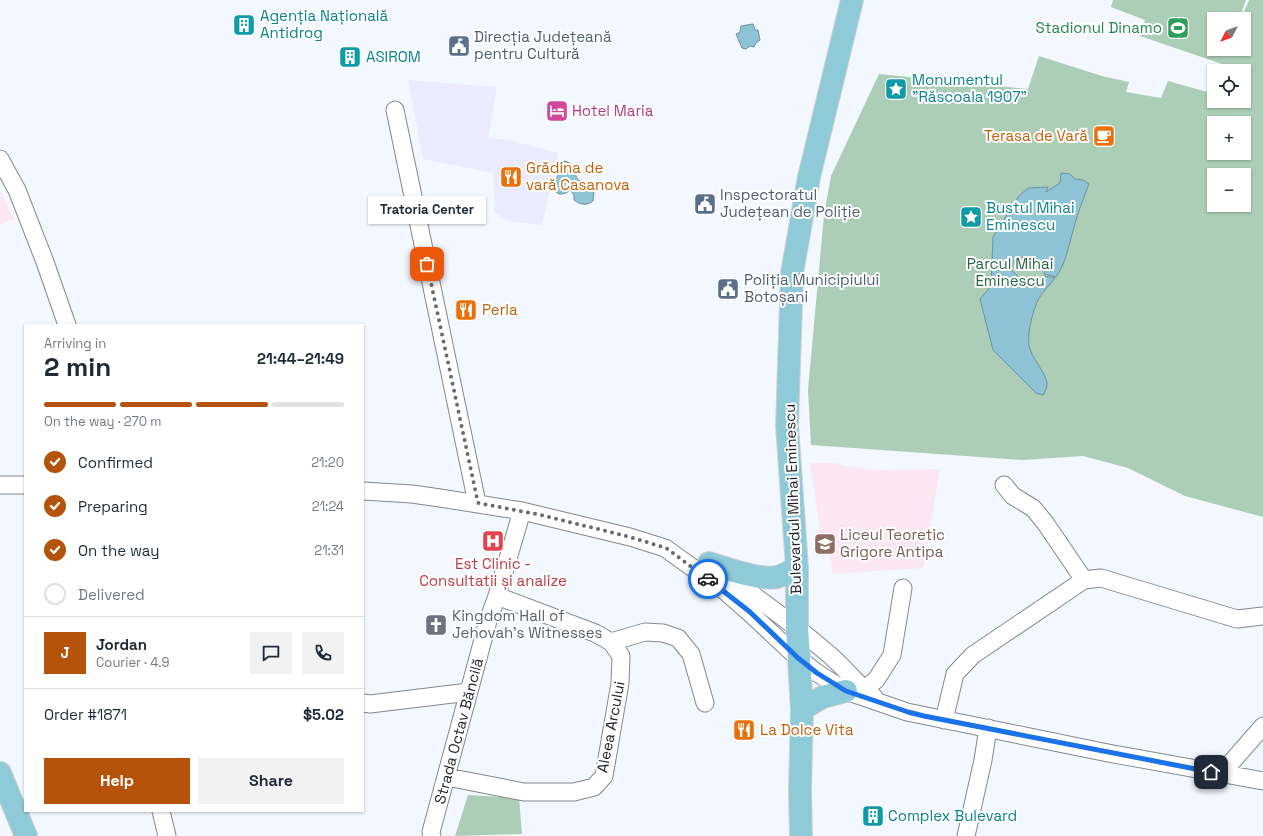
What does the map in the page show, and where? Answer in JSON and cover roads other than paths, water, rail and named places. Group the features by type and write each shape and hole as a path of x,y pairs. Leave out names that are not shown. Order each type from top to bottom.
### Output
{"main road":[{"name":"Bulevardul Mihai Eminescu","path":"801,836 800,791 802,709 798,658 797,568 787,425 792,272 808,177 852,0"},
{"path":"709,563 767,578 776,577 797,568"},
{"path":"802,709 823,697 855,690"},
{"path":"0,773 26,836"}],"street":[{"path":"395,110 478,503"},
{"path":"0,159 17,190 45,262 67,324"},
{"path":"0,485 24,485"},
{"path":"1004,485 1013,496 1033,508 1046,524 1084,580"},
{"path":"364,491 412,494 522,511 623,536 666,548 709,563 797,627 831,656 855,690"},
{"name":"Strada Octav Băncilă","path":"432,836 431,832 488,621 497,596 522,511"},
{"path":"666,548 725,591 750,612 798,658 817,673 884,704 908,712 944,720 1263,781"},
{"path":"944,720 955,674 962,665 973,655 1084,580 1101,578 1237,619 1263,616"},
{"path":"855,690 876,680 892,655 903,588"},
{"path":"497,596 595,633 611,642 645,632 663,633 678,638 691,654 705,703"},
{"name":"Aleea Arcului","path":"447,777 524,792 574,792 594,787 604,776 620,683 621,656 611,642"},
{"path":"364,703 370,704 469,692"},
{"path":"1222,774 1263,726"},
{"path":"966,836 983,760 988,728"},
{"path":"161,812 167,836"}],"water":[{"path":"753,24 755,30 758,30 760,40 754,47 750,46 746,49 742,48 736,34 740,32 741,26"},
{"path":"564,161 571,164 574,168 578,180 591,187 594,192 593,201 588,204 581,204 574,200 574,195 570,190 564,194 559,194 555,191 553,184 558,175 559,166"},
{"path":"1061,173 1070,174 1075,179 1083,180 1089,184 1059,272 1056,277 1044,274 1046,267 1035,258 1027,256 1014,260 1011,270 1017,275 1018,281 1026,287 1043,276 1055,278 1038,300 1032,316 1029,334 1030,350 1044,375 1047,384 1043,395 1036,393 993,350 980,299 991,286 993,237 1019,196 1028,188 1048,187 1046,192 1060,183"}],"place":[{"name":"Agenția Națională Antidrog","path":"244,25"},
{"name":"Stadionul Dinamo","path":"1178,28"},
{"name":"Direcția Județeană pentru Cultură","path":"459,46"},
{"name":"ASIROM","path":"350,57"},
{"name":"Monumentul ”Răscoala 1907”","path":"896,89"},
{"name":"Hotel Maria","path":"557,111"},
{"name":"Terasa de Vară","path":"1104,136"},
{"name":"Grădina de vară Casanova","path":"511,177"},
{"name":"Inspectoratul Județean de Poliție","path":"705,204"},
{"name":"Bustul Mihai Eminescu","path":"971,217"},
{"name":"Tratoria Center","path":"427,264"},
{"name":"Poliția Municipiului Botoșani","path":"728,289"},
{"name":"Perla","path":"466,310"},
{"name":"Est Clinic - Consultatii și analize","path":"493,541"},
{"name":"Liceul Teoretic Grigore Antipa","path":"825,544"},
{"name":"Kingdom Hall of Jehovah's Witnesses","path":"436,625"},
{"name":"La Dolce Vita","path":"744,730"},
{"name":"Complex Bulevard","path":"873,816"}],"park label":[{"name":"Parcul Mihai Eminescu","path":"1010,272"}]}
